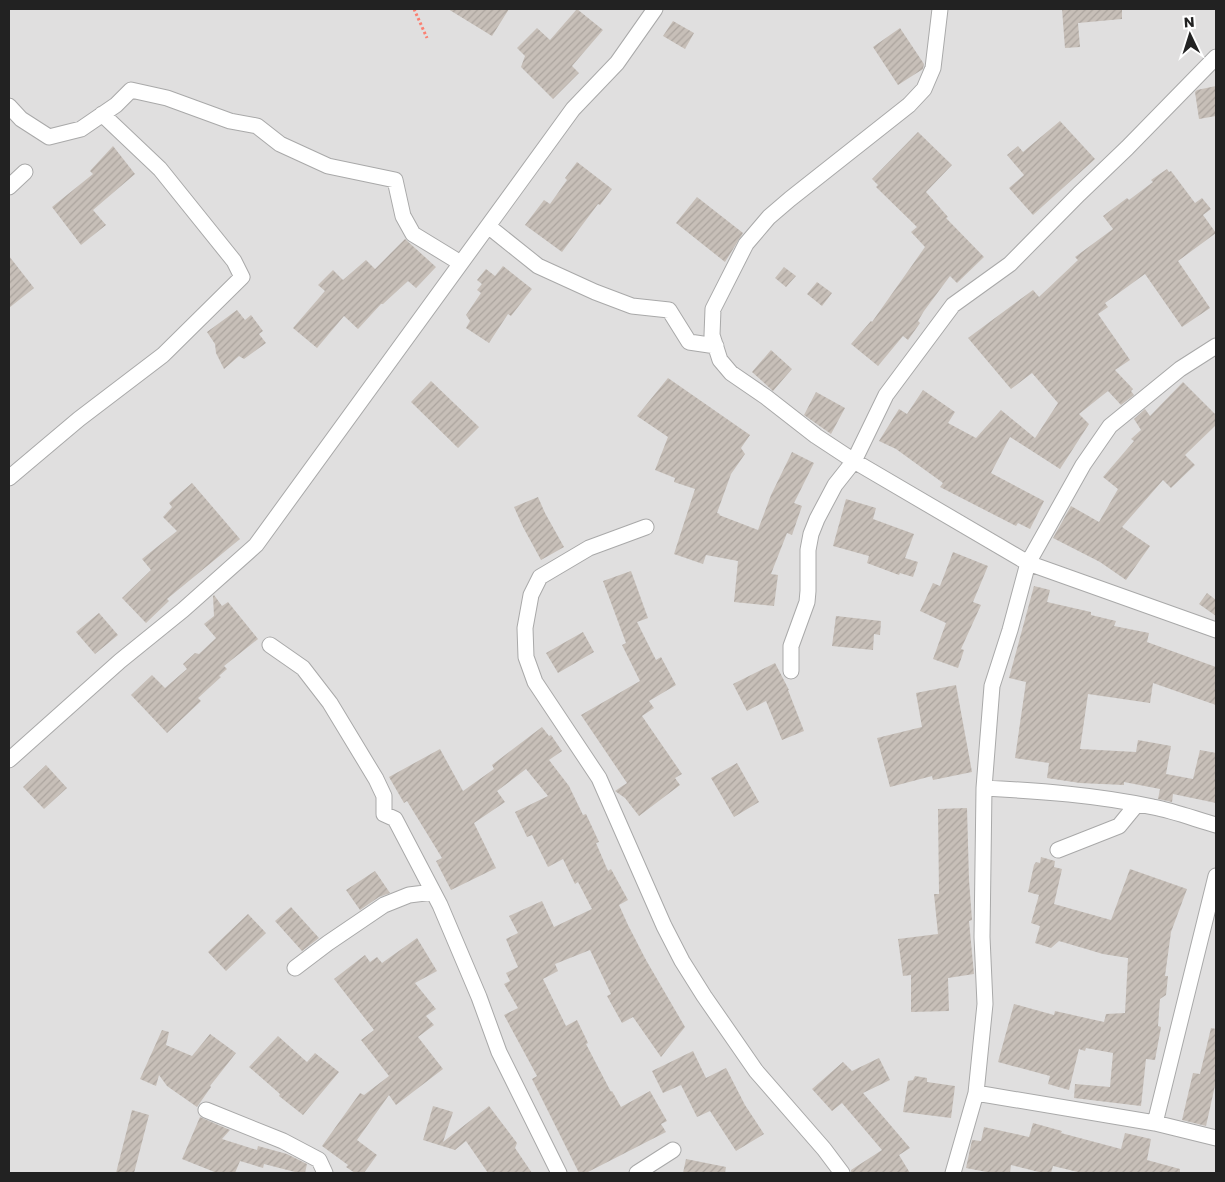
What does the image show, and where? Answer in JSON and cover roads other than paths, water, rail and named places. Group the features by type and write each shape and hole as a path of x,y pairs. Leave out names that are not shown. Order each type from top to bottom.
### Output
{"street":[{"path":"10,758 256,545 573,109 617,63 655,9"},
{"path":"940,9 933,68 924,89 909,104 790,198 746,244 713,309 712,335 720,360 730,373 766,397 816,436 854,461 1028,563 1216,630"},
{"path":"791,671 790,646 808,597 808,550 811,534 835,485 854,461 886,395 953,305 1010,264 1216,57"},
{"path":"9,106 21,119 49,137 80,129 116,105 131,90 167,98 230,121 257,126 280,144 328,166 395,180 403,216 413,234 454,259"},
{"path":"9,478 79,419 163,355 242,277 234,261 160,169 102,114"},
{"path":"9,187 25,172"},
{"path":"488,226 538,266 595,292 632,306 669,310 689,342 716,346"},
{"path":"953,1173 976,1093 985,1004 982,936 984,788 992,686 1010,630 1028,563 1083,465 1110,426 1180,369 1216,346"},
{"path":"646,527 590,548 540,577 531,594 524,628 526,657 535,682 600,778 664,926 682,961 756,1071 842,1173"},
{"path":"270,645 303,668 330,703 376,779 384,796 384,814 394,819 433,892 479,997 499,1052 559,1173"},
{"path":"984,788 1062,792 1154,807 1216,825"},
{"path":"1058,850 1119,826 1137,804"},
{"path":"1155,1124 1216,876"},
{"path":"295,968 328,943 384,906 409,895 433,892"},
{"path":"976,1093 1155,1124 1216,1138"},
{"path":"206,1110 283,1141 312,1156 319,1160 325,1173"},
{"path":"637,1173 673,1150"}]}
